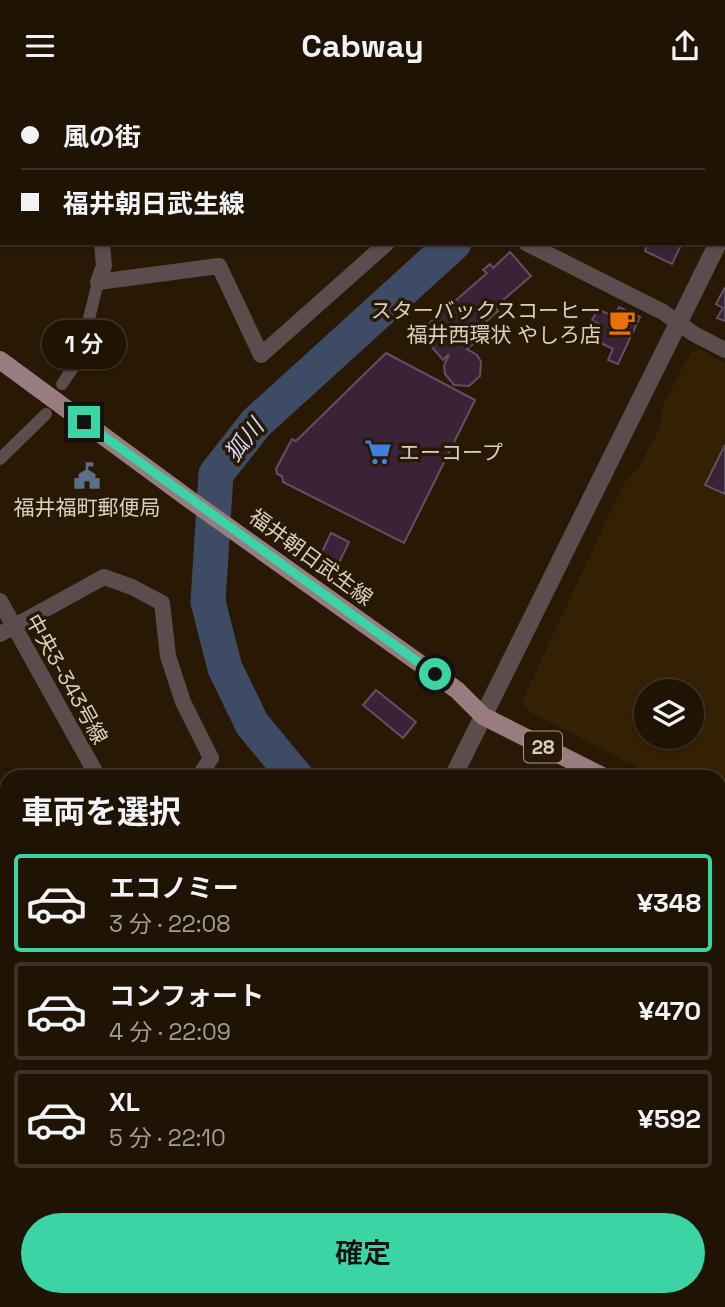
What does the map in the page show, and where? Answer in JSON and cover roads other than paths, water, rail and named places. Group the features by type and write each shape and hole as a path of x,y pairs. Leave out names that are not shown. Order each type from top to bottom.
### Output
{"main road":[{"name":"福井朝日武生線","path":"0,360 457,690 483,716 590,770"}],"street":[{"path":"62,384 79,359 104,266 102,245"},
{"path":"98,282 219,265 261,355 385,245"},
{"path":"530,245 663,312 725,350"},
{"path":"456,770 717,245"},
{"path":"0,459 46,414"},
{"path":"7,630 104,577 132,587 162,603 168,656 183,702 211,758 203,770"},
{"name":"中央3-343号線","path":"0,601 7,630 94,770"}],"waterway":[{"name":"狐川","path":"290,770 252,724 225,668 208,602 216,474 256,423 452,245"}],"place":[{"name":"スターバックスコーヒー 福井西環状 やしろ店","path":"622,322"},
{"name":"エーコープ","path":"378,452"},
{"name":"福井福町郵便局","path":"87,476"}]}
